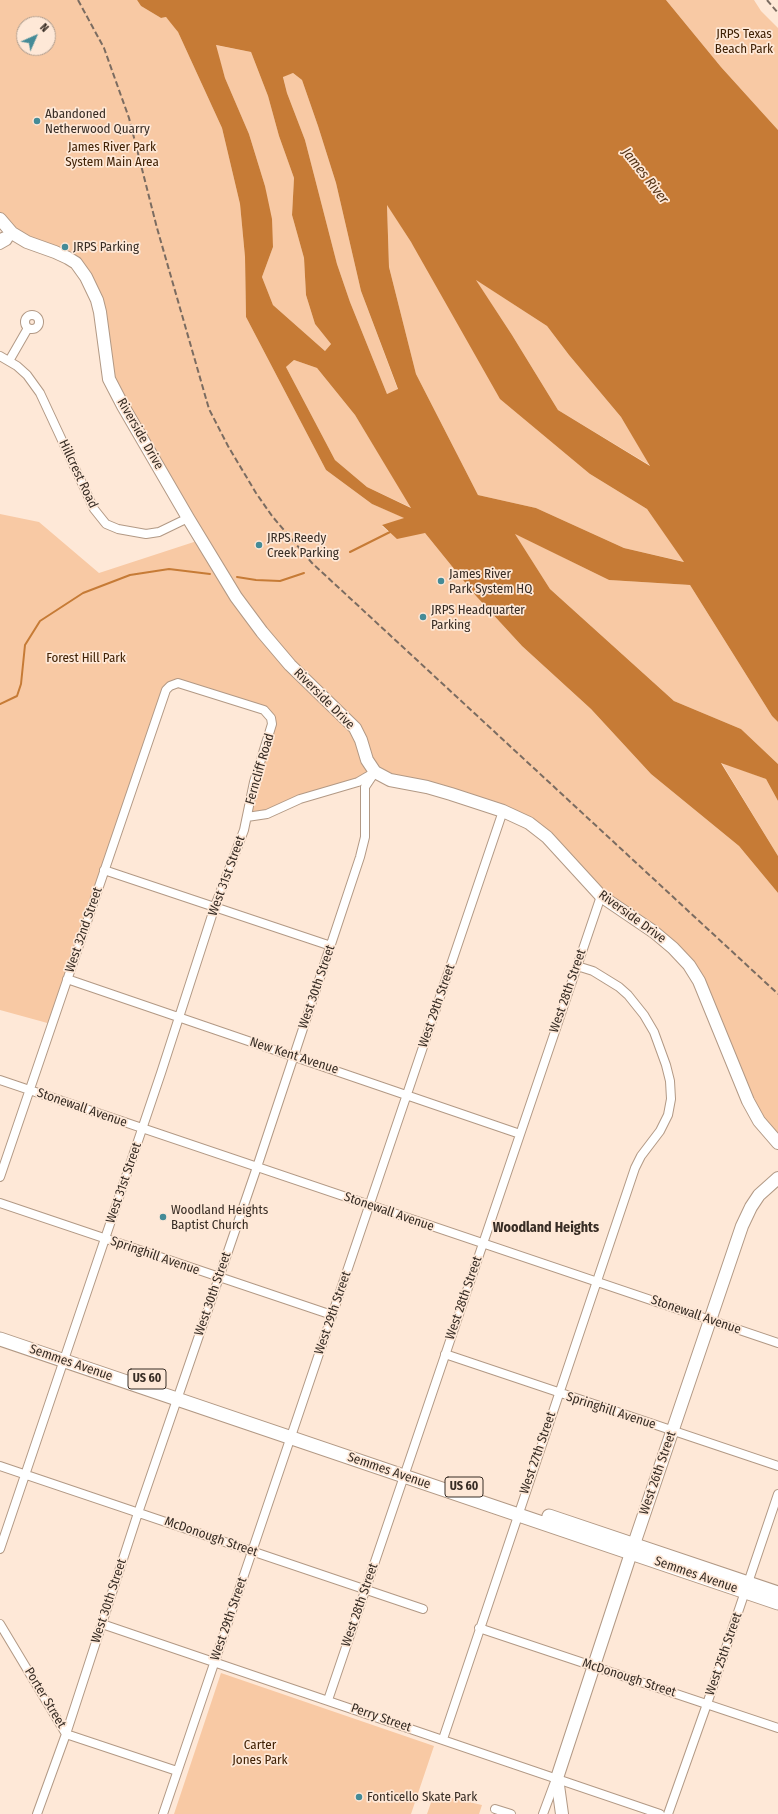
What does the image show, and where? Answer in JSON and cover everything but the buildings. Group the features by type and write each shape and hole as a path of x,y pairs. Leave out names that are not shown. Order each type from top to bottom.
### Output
{"main road":[{"name":"Semmes Avenue","path":"0,1330 65,1356 293,1434 747,1587 778,1593"},
{"name":"Semmes Avenue","path":"0,1339 65,1356"},
{"name":"Semmes Avenue","path":"747,1587 778,1603"}],"street":[{"name":"Riverside Drive","path":"0,219 12,233 27,242 55,252 76,263 86,277 97,300 100,312 109,379 188,518 236,597 262,632 290,665 355,728 361,740 367,760 375,772 385,778 435,789 523,819 541,832 601,896 663,939 689,965 705,992 748,1101 759,1121 778,1143"},
{"path":"0,238 12,233"},
{"path":"0,245 8,240 12,233"},
{"path":"9,361 28,328"},
{"name":"Hillcrest Road","path":"0,356 9,361 27,376 40,393 94,509 106,524 118,529 146,534 159,532 188,518"},
{"name":"Ferncliff Road","path":"170,686 176,683 181,683 260,709 266,712 271,718 272,727 254,782 247,817 267,814 300,799 358,782 375,772"},
{"name":"West 32nd Street","path":"0,1177 164,694 170,686"},
{"name":"West 30th Street","path":"37,1814 66,1734 138,1512 257,1167 331,946 363,845 366,826 365,787 375,772"},
{"name":"West 29th Street","path":"163,1814 503,811"},
{"name":"West 31st Street","path":"0,1549 180,1018 215,906 247,817"},
{"path":"104,870 331,946"},
{"name":"West 28th Street","path":"328,1700 601,896"},
{"name":"West 27th Street","path":"443,1739 479,1628 635,1168 640,1156 660,1131 668,1115 671,1099 669,1073 654,1032 637,1005 628,995 607,979 577,966"},
{"name":"New Kent Avenue","path":"67,979 407,1094 520,1134"},
{"name":"Stonewall Avenue","path":"0,1080 778,1343"},
{"name":"West 26th Street","path":"543,1814 557,1778 632,1548 745,1219 759,1195 778,1178"},
{"name":"Springhill Avenue","path":"0,1203 332,1315"},
{"name":"Springhill Avenue","path":"445,1354 778,1466"},
{"name":"McDonough Street","path":"0,1466 423,1609"},
{"name":"West 25th Street","path":"668,1814 778,1494"},
{"name":"Porter Street","path":"0,1624 66,1734 177,1771"},
{"name":"Perry Street","path":"102,1624 660,1814"},
{"name":"McDonough Street","path":"479,1628 778,1728"},
{"name":"West 26th Street","path":"557,1778 562,1814"},
{"path":"496,1809 511,1814"}],"green space":[{"name":"James River Park System Main Area","path":"0,0 137,0 141,6 161,18 166,17 173,24 222,128 240,204 245,257 246,317 326,470 372,504 405,518 382,526 390,533 425,533 476,596 522,646 591,709 651,774 739,846 778,893 778,1143 765,1130 695,973 616,908 536,827 377,775 247,817 272,727 269,715 179,684 170,686 51,1024 0,1010 0,514 39,522 99,573 200,540 116,393 91,286 55,252 0,219"},
{"name":"JRPS Texas Beach Park","path":"666,0 754,0 761,11 778,28 778,130 721,67"},
{"path":"215,45 251,52 268,96 279,136 294,178 292,215 304,258 306,295 315,324 331,344 325,351 273,305 262,277 273,247 265,186 249,134 225,78"},
{"path":"293,73 302,80 318,126 336,183 361,291 398,390 387,394 350,302 337,264 305,140 287,93 283,76"},
{"path":"387,204 411,242 590,474 647,509 685,562 624,548 536,508 478,495 416,374 389,267"},
{"path":"475,279 547,326 569,355 621,417 651,466 558,410 512,335"},
{"path":"294,360 317,368 355,415 412,508 367,487 335,460 286,367"},
{"path":"514,533 609,580 690,585 772,716 778,722 778,764 741,729 674,701 550,589"},
{"path":"721,762 766,779 778,801 778,856"},
{"name":"Carter Jones Park","path":"221,1673 434,1746 411,1814 174,1814"},
{"path":"434,1794 482,1805 479,1814 427,1814"}],"water":[{"name":"James River","path":"137,0 666,0 721,67 778,130 778,722 772,716 690,585 609,580 515,534 550,589 674,701 741,729 778,764 778,801 766,779 721,763 778,856 778,893 739,846 651,774 591,709 522,646 476,596 425,533 397,539 382,525 404,518 372,504 326,470 246,317 245,257 240,204 222,128 178,32 166,17 161,18 141,6","holes":["216,45 251,52 268,96 279,136 294,178 292,215 304,258 306,295 315,324 331,344 325,351 273,305 262,277 273,247 272,219 265,186 249,134 225,78","293,73 302,80 318,126 336,183 361,291 398,389 387,394 350,302 337,264 305,140 287,93 283,77","387,205 411,242 500,399 590,474 647,509 684,562 624,548 536,508 478,495 416,374 389,267","476,280 547,326 569,355 621,417 650,466 558,410","294,360 317,368 355,415 411,508 367,487 335,460 286,367"]}],"waterway":[{"path":"350,552 390,532"},
{"path":"0,704 17,696 21,684 25,645 40,621 83,593 130,575 169,569 210,574"},
{"path":"237,577 256,580 280,581 304,573"}],"railway":[{"path":"78,0 104,48 129,118 157,228 209,409 228,446 256,493 272,516 312,563 778,994"},
{"path":"767,0 778,13"}],"place":[{"name":"Abandoned Netherwood Quarry","path":"37,121"},
{"name":"JRPS Parking","path":"65,247"},
{"name":"JRPS Reedy Creek Parking","path":"259,545"},
{"name":"James River Park System HQ","path":"441,581"},
{"name":"JRPS Headquarter Parking","path":"423,617"},
{"name":"Woodland Heights Baptist Church","path":"163,1217"},
{"name":"Fonticello Skate Park","path":"359,1797"}],"district":[{"name":"Woodland Heights","path":"546,1228"}],"park label":[{"name":"Forest Hill Park","path":"86,658"}]}
